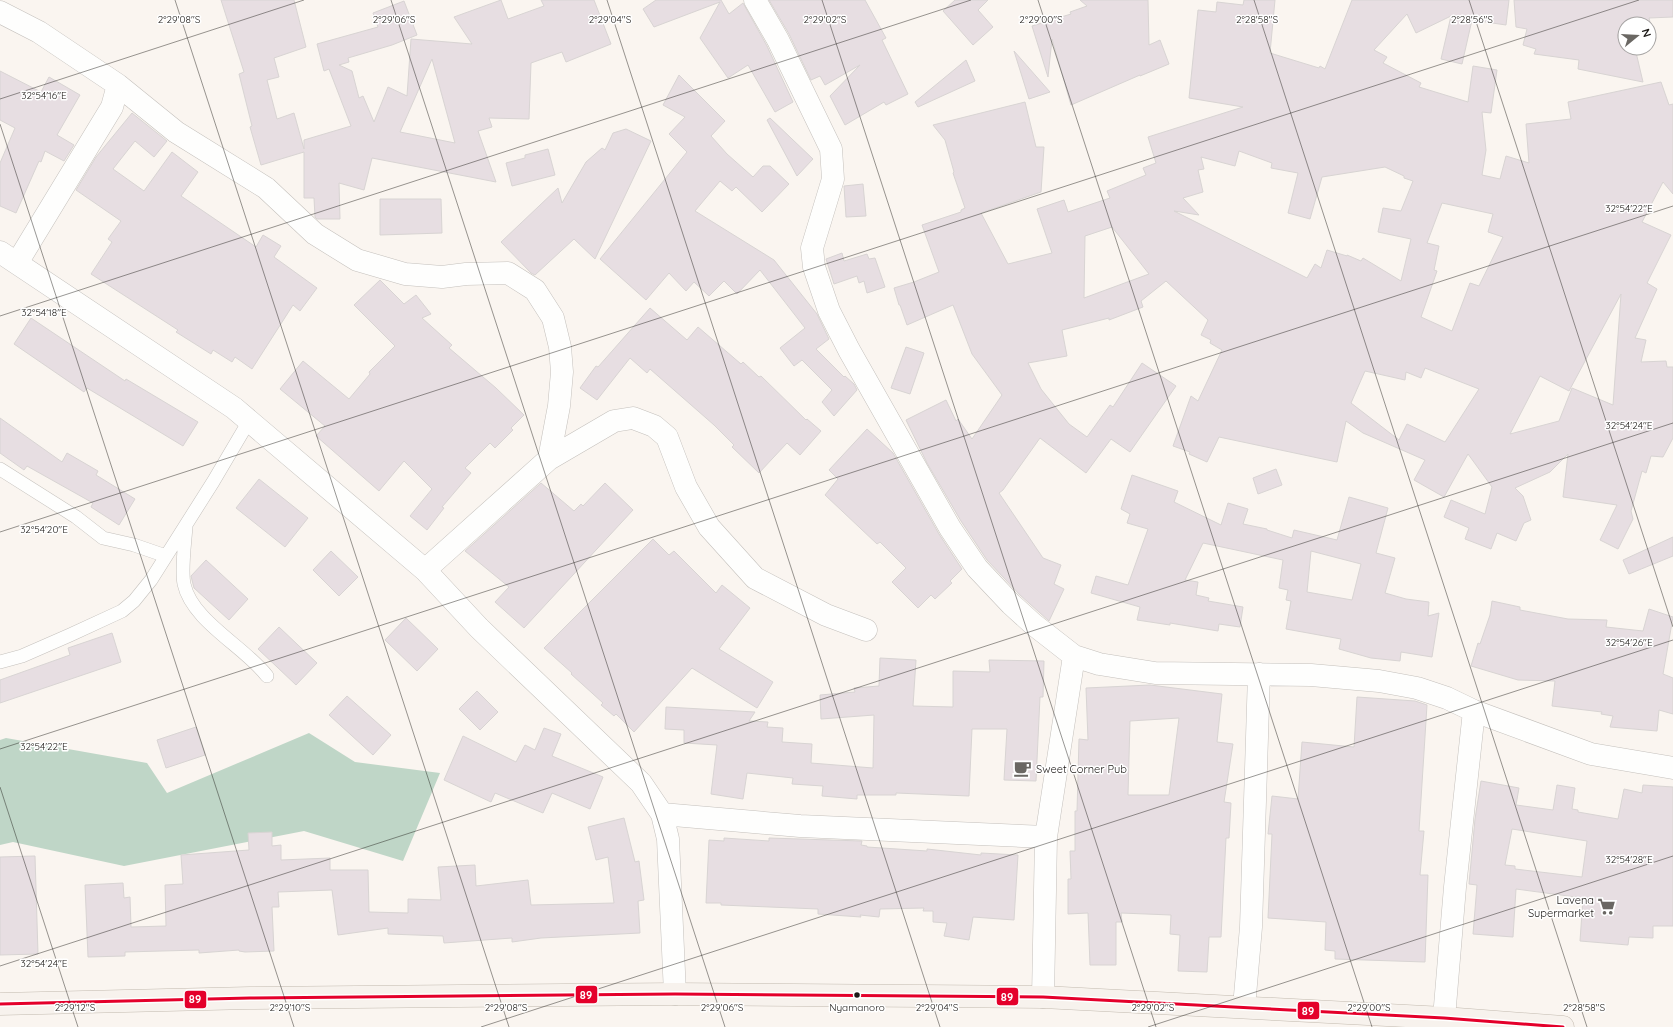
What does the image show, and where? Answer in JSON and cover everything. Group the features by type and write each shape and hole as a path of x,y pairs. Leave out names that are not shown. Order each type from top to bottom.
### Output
{"main road":[{"path":"0,1004 250,998 675,994 1043,997 1444,1018 1563,1027"}],"street":[{"path":"754,0 782,47 831,149 833,179 812,248 814,267 829,311 849,350 950,528 977,568 1011,604 1074,656 1099,664 1155,673 1311,675 1379,681 1417,688 1447,698 1474,711 1591,754 1673,768"},
{"path":"0,12 39,32 118,85 176,132 266,188 315,234 357,260 405,274 442,277 466,274 508,273 535,290 553,318 560,347 561,365 559,406 549,459"},
{"path":"118,85 112,107 8,257 234,408 425,570 479,628 641,783 662,814 668,840 675,994"},
{"path":"425,570 549,459 614,421 633,418 654,426 667,437 686,487 709,527 755,578 826,615 866,630"},
{"path":"1043,997 1046,837 1074,656"},
{"path":"1244,1007 1251,927 1259,674"},
{"path":"1444,1018 1455,887 1474,711"},
{"path":"662,814 800,826 1046,837"}],"lane":[{"path":"0,662 22,656 122,611 134,601 151,580 213,482 249,421"},
{"path":"0,469 76,517 103,538 134,544 166,556"},
{"path":"186,524 184,584 189,597 200,613 215,629 258,664 267,676"},
{"path":"0,653 22,656"}],"green space":[{"path":"309,733 355,762 440,773 403,861 304,831 124,866 13,842 0,845 0,740 6,738 147,763 167,793"}],"building":[{"path":"221,0 294,0 306,47 274,58 279,77 267,80 277,119 294,113 304,149 304,140 351,126 329,69 324,71 317,44 378,27 373,13 404,1 417,35 392,45 348,58 349,62 339,65 352,71 359,98 363,96 374,122 388,87 407,96 411,39 472,44 454,17 501,0 508,19 544,6 541,0 594,0 611,44 566,62 562,52 531,63 529,119 489,118 492,127 478,131 496,182 372,158 364,190 339,183 340,219 317,219 315,217 314,198 304,198 304,152 261,165 250,127 252,126 239,74 244,72","holes":["432,59 455,143 400,132"]},
{"path":"656,0 721,0 729,14 743,3 767,46 793,102 775,112 748,65 728,78 700,38 720,2 654,27 643,9"},
{"path":"769,0 865,0 886,38 882,40 908,94 886,105 884,102 845,125 830,96 860,65 825,85 820,76 811,80 789,34"},
{"path":"955,0 988,0 978,10 993,27 973,45 943,11"},
{"path":"1080,0 1148,0 1149,45 1160,40 1169,64 1071,105 1052,39 1048,77 1032,26 1071,14 1070,12 1087,6"},
{"path":"1244,0 1275,0 1270,53 1319,68 1320,66 1325,69 1352,0 1509,0 1506,25 1472,20 1462,64 1441,59 1451,16 1416,33 1407,14 1374,50 1387,57 1383,63 1421,83 1419,87 1468,102 1473,66 1497,70 1491,113 1482,112 1486,150 1482,175 1500,179 1506,156 1529,163 1526,124 1571,119 1568,102 1661,82 1669,105 1673,104 1673,194 1663,182 1642,222 1671,235 1647,283 1657,289 1635,338 1646,340 1641,362 1666,361 1667,367 1673,367 1673,438 1663,457 1651,456 1646,473 1642,471 1631,511 1633,519 1618,549 1600,540 1617,505 1563,497 1568,454 1550,472 1515,488 1523,496 1531,520 1524,523 1516,541 1497,533 1491,549 1465,539 1469,528 1444,517 1451,500 1485,514 1492,487 1468,454 1444,497 1414,480 1425,460 1363,433 1346,421 1337,462 1219,437 1207,462 1189,454 1190,452 1173,446 1191,396 1198,401 1222,350 1210,343 1211,340 1201,335 1208,320 1166,281 1141,301 1143,307 1109,320 1109,318 1062,330 1067,356 1028,363 1041,389 1069,424 1087,437 1110,405 1113,407 1142,363 1176,386 1130,452 1111,439 1086,473 1040,438 1003,490 999,493 1043,558 1061,565 1054,584 1064,589 1049,621 1020,595 987,560 961,521 927,463 906,420 946,400 956,421 958,419 972,439 1002,395 972,354 953,305 907,325 894,288 939,272 922,225 961,212 961,210 965,208 953,173 954,172 945,140 933,125 1025,102 1036,147 1044,147 1041,192 981,213 1008,264 1052,253 1037,209 1064,200 1068,212 1110,198 1107,191 1146,175 1143,168 1156,163 1148,137 1243,107 1189,98 1198,10 1216,12 1217,2 1243,5","holes":["1239,151 1272,163 1271,168 1298,173 1288,213 1310,219 1322,177 1385,167 1404,176 1404,178 1413,181 1401,211 1383,208 1378,232 1411,239 1401,281 1363,258 1361,261 1347,255 1327,250 1321,268 1315,264 1307,278 1174,211 1199,215 1183,198 1203,192 1198,170 1204,169 1201,157 1235,166","1442,203 1493,214 1488,232 1503,237 1479,286 1470,283 1452,331 1421,317 1437,271 1434,270 1439,246 1427,243","1112,227 1149,274 1084,298 1085,236","1621,294 1613,405 1572,388 1559,421 1510,434 1540,376 1569,391","1425,368 1479,389 1445,442 1407,424 1399,440 1351,403 1365,371 1405,380 1406,372 1421,378"]},
{"path":"1514,0 1673,0 1673,17 1617,16 1617,56 1637,56 1643,82 1578,69 1579,60 1534,54 1536,49 1523,45 1527,29 1516,27"},
{"path":"1014,51 1050,92 1029,99"},
{"path":"966,60 975,81 918,107 915,102"},
{"path":"0,71 41,92 49,77 80,95 57,135 74,145 64,161 45,151 16,213 0,206 0,163 15,128 0,120"},
{"path":"679,75 725,121 711,136 727,154 753,177 763,166 770,166 789,184 762,212 736,187 732,191 720,181 695,211 774,260 817,314 829,339 816,349 844,377 845,376 854,384 857,390 834,416 822,402 832,390 802,360 794,366 780,348 805,328 760,270 737,294 724,281 709,296 694,282 686,291 669,273 646,300 600,259 687,152 669,134 685,117 663,105"},
{"path":"132,113 167,141 154,157 135,141 113,169 144,191 172,152 198,172 181,196 256,247 263,235 281,246 274,257 317,288 300,311 293,305 252,369 235,357 232,362 213,350 211,354 176,332 178,330 91,274 112,242 108,239 121,221 76,190 96,157"},
{"path":"770,118 813,159 797,176 767,120"},
{"path":"626,129 651,141 595,259 574,239 535,275 531,273 501,242 558,188 562,203 586,162 602,148 605,150 613,133"},
{"path":"548,149 555,175 512,186 506,163 525,158 525,155"},
{"path":"863,184 866,216 846,217 844,186"},
{"path":"380,199 441,199 442,233 380,235"},
{"path":"842,253 844,261 867,254 869,259 875,258 885,287 867,293 864,281 859,283 857,276 834,284 826,259"},
{"path":"380,280 404,304 416,295 431,314 422,318 452,345 449,348 496,388 524,415 511,428 513,430 495,448 490,443 465,468 471,473 442,507 444,508 427,530 410,516 432,489 404,461 379,491 316,436 325,426 280,389 303,361 349,399 370,374 369,372 395,346 354,305"},
{"path":"650,308 687,340 698,327 741,364 743,362 759,377 761,376 806,420 807,419 821,431 800,455 787,443 759,473 732,447 734,445 714,425 650,369 647,373 630,358 597,400 580,388 596,366 598,367"},
{"path":"31,318 125,381 126,379 198,422 183,446 87,388 84,392 14,344"},
{"path":"906,347 924,353 910,394 891,388"},
{"path":"0,418 62,462 67,453 98,471 96,475 135,499 119,525 91,507 93,503 27,466 24,470 0,453"},
{"path":"867,429 893,453 939,534 962,569 950,581 952,583 935,599 931,595 918,608 892,582 906,568 880,542 877,544 825,495 838,479 829,470"},
{"path":"1276,469 1282,485 1258,494 1253,478"},
{"path":"1132,475 1178,491 1174,502 1221,525 1228,503 1248,509 1243,524 1267,529 1292,538 1294,530 1337,540 1349,497 1388,508 1376,553 1395,558 1385,593 1406,599 1429,602 1428,616 1439,613 1432,657 1401,652 1400,661 1371,658 1339,649 1341,639 1286,629 1291,601 1286,600 1288,590 1279,588 1283,560 1203,543 1185,580 1198,582 1196,595 1209,598 1208,601 1243,607 1240,627 1219,624 1218,631 1170,623 1170,625 1137,620 1140,607 1091,593 1096,576 1128,585 1148,529 1127,523 1130,514 1121,509","holes":["1311,551 1361,564 1352,600 1307,592"]},
{"path":"259,479 308,518 285,547 236,508"},
{"path":"541,483 574,511 581,504 583,506 605,483 633,510 524,628 495,602 509,587 465,551"},
{"path":"1673,537 1673,556 1629,574 1623,560"},
{"path":"653,539 669,555 674,551 716,593 722,585 750,608 719,649 773,682 757,708 692,668 634,732 616,714 614,716 601,705 603,703 544,648"},
{"path":"331,551 358,577 339,596 313,570"},
{"path":"206,560 248,599 229,620 194,588 191,576"},
{"path":"1492,601 1520,607 1520,610 1568,619 1607,620 1606,627 1643,631 1649,609 1673,617 1663,674 1673,678 1673,714 1659,710 1657,731 1610,727 1613,716 1601,714 1602,712 1552,706 1555,681 1518,680 1471,666 1478,643 1480,644 1490,615"},
{"path":"406,618 438,649 417,671 385,640"},
{"path":"279,627 317,663 296,685 258,649"},
{"path":"112,633 121,662 0,703 0,680 70,655 68,648"},
{"path":"880,658 916,660 913,706 953,707 953,671 990,672 989,660 1044,661 1043,697 1040,697 1036,781 1004,780 1007,729 972,729 969,796 896,793 896,795 857,795 857,799 822,796 823,786 792,784 793,778 747,773 743,799 711,794 717,745 684,743 684,730 665,729 666,707 755,712 749,721 768,722 767,727 783,728 782,742 812,744 811,763 873,768 874,715 821,719 820,695 855,692 854,688 879,686"},
{"path":"1150,685 1222,694 1217,742 1233,744 1224,802 1231,803 1229,838 1226,838 1221,937 1209,937 1207,972 1178,971 1180,935 1170,934 1171,915 1121,913 1122,922 1116,922 1116,965 1090,965 1088,913 1068,914 1068,879 1071,879 1070,851 1075,851 1075,811 1077,811 1079,739 1088,740 1086,688","holes":["1179,718 1169,795 1128,795 1130,721"]},
{"path":"477,691 498,712 480,730 459,709"},
{"path":"347,696 391,735 373,755 329,715"},
{"path":"1357,697 1415,701 1427,705 1419,831 1424,831 1420,875 1428,875 1425,962 1335,959 1335,951 1325,950 1326,922 1268,918 1272,834 1268,834 1272,796 1298,799 1302,742 1354,747"},
{"path":"196,727 205,755 166,768 157,740"},
{"path":"544,728 561,734 552,756 603,777 590,809 552,793 543,813 495,793 491,802 444,780 463,736 516,762 525,745 535,750"},
{"path":"1481,781 1519,788 1516,805 1553,810 1557,785 1575,788 1572,809 1578,810 1578,812 1618,819 1624,789 1642,793 1643,785 1673,787 1673,926 1653,926 1653,938 1629,937 1628,945 1580,941 1583,898 1516,889 1513,937 1473,934 1477,885 1469,884 1475,819","holes":["1512,829 1587,841 1582,877 1515,869 1515,866 1505,865"]},
{"path":"624,818 635,862 639,861 644,900 638,901 640,933 541,938 512,942 512,938 444,943 443,936 388,934 388,928 338,935 332,890 278,892 279,907 272,907 274,951 245,952 239,950 199,953 199,950 125,952 125,956 88,957 85,885 123,883 124,898 130,897 131,927 166,926 165,885 183,884 181,855 249,850 248,833 272,832 272,846 281,845 281,860 330,858 330,870 368,870 369,912 408,913 408,899 441,900 438,867 475,865 476,886 528,880 531,905 614,903 608,857 596,860 588,827"},
{"path":"724,838 769,841 769,838 862,841 861,845 867,847 927,851 927,849 981,855 981,853 1018,855 1014,920 973,917 969,940 944,936 947,923 933,922 933,911 923,911 924,908 880,909 879,917 860,915 861,917 818,914 818,909 706,903 709,840 724,841"},
{"path":"35,856 38,954 0,955 0,857"}],"transit line":[{"name":"89","path":"0,1004 250,998 675,994 1043,997 1444,1018 1563,1027"}],"place":[{"name":"Sweet Corner Pub","path":"1023,769"},
{"name":"Lavena Supermarket","path":"1607,906"},
{"name":"Nyamanoro","path":"857,995"}]}
